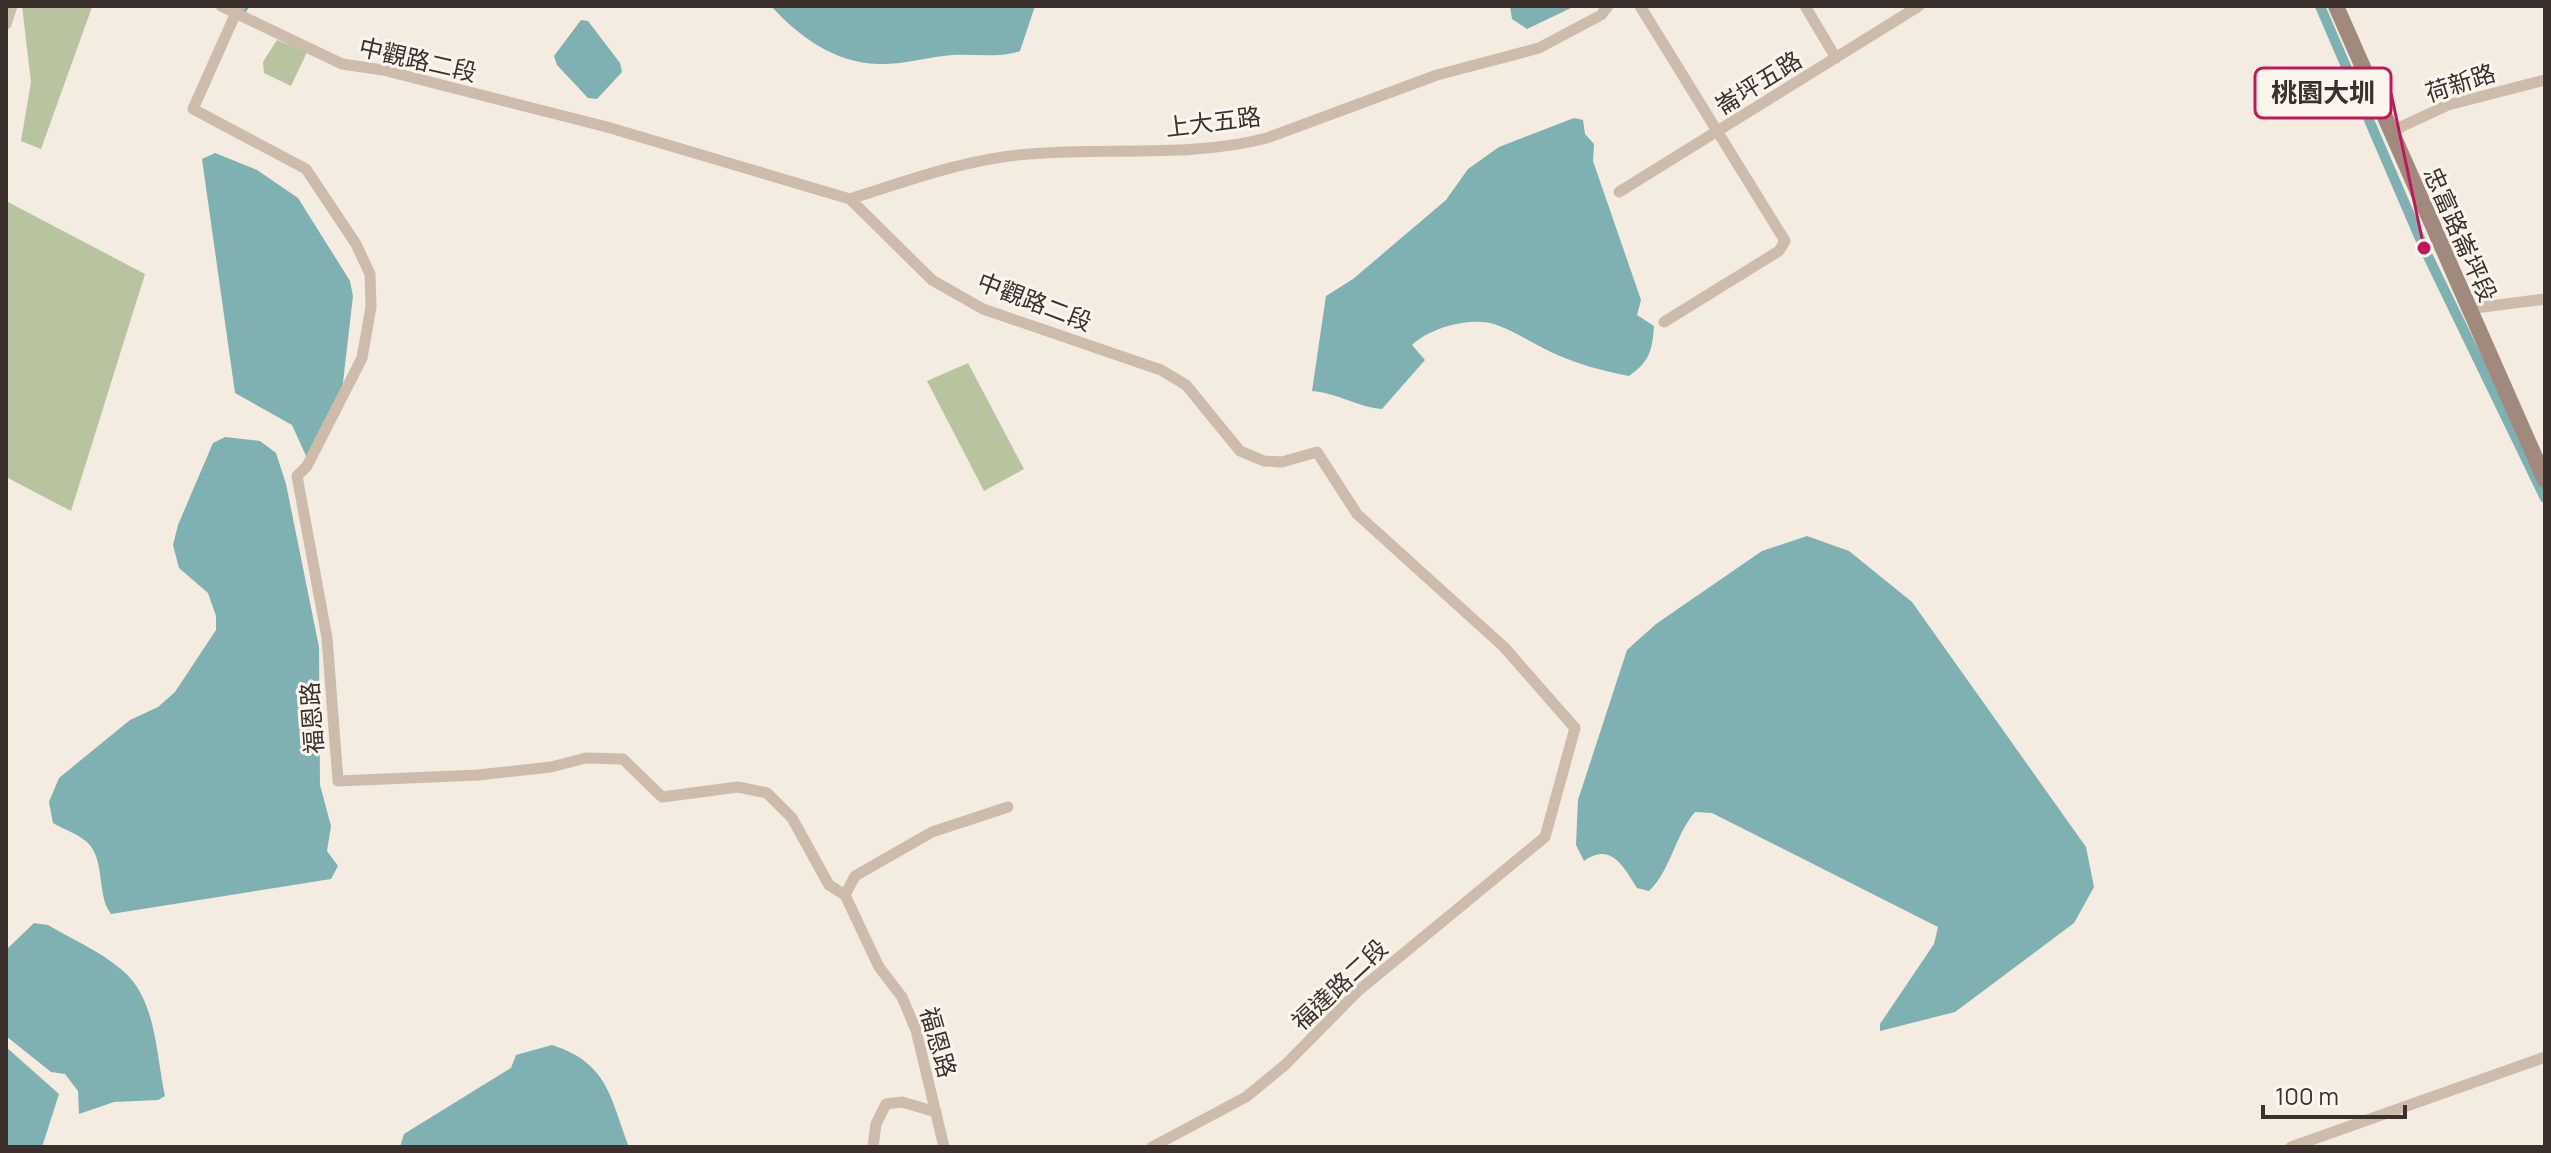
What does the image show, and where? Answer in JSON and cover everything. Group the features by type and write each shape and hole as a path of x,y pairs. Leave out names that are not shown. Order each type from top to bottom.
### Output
{"street":[{"path":"6,24 12,6"},
{"name":"中觀路二段","path":"221,6 237,9 342,64 383,70 607,127 850,199 932,280 983,309 1161,370 1186,385 1240,451 1264,461 1282,462 1317,452 1357,514 1504,647 1575,728 1545,837"},
{"name":"上大五路","path":"850,199 929,175 1026,154 1160,151 1243,144 1267,138 1437,75 1539,48 1601,15 1608,6"},
{"path":"1640,6 1716,134 1785,241 1779,251 1664,322"},
{"path":"1805,6 1836,58"},
{"name":"崙坪五路","path":"1619,192 1919,6"},
{"name":"忠富路崙坪段","path":"2336,6 2545,480"},
{"name":"福恩路","path":"237,9 193,109 306,169 356,244 370,274 369,329 362,358 307,466 297,476 327,638 338,781 478,775 551,767 586,758 623,759 662,797 738,787 767,793 792,818 829,885 845,895 879,967 907,1008 916,1030 944,1147"},
{"name":"荷新路","path":"2390,132 2448,105 2545,80"},
{"path":"2467,309 2545,299"},
{"path":"845,895 855,876 932,832 1008,807"},
{"name":"福達路二段","path":"1152,1147 1246,1097 1285,1065 1358,991 1545,837"},
{"path":"2291,1147 2545,1057"},
{"path":"873,1147 876,1124 886,1104 902,1102 936,1112"}],"green space":[{"path":"22,6 92,7 41,149 21,141 31,82"},
{"path":"277,40 307,52 291,86 264,73 263,62"},
{"path":"6,201 145,274 71,511 6,477"},
{"path":"968,363 1024,469 984,491 927,381"}],"water":[{"path":"771,6 1035,6 1020,51 878,64 847,59 818,46 793,28"},
{"path":"1510,6 1575,6 1527,29 1512,19"},
{"path":"581,20 588,21 620,63 622,72 597,99 588,98 557,65 554,56"},
{"path":"1574,118 1583,120 1585,134 1594,144 1593,161 1641,300 1637,315 1654,326 1646,360 1629,376 1580,364 1494,324 1462,323 1439,329 1412,345 1425,360 1382,409 1312,391 1326,296 1353,279 1446,200 1468,169 1499,147"},
{"path":"215,153 257,170 298,198 350,281 353,296 342,391 307,458 292,425 235,393 202,159"},
{"path":"225,437 260,441 276,453 286,484 319,647 320,785 331,826 327,851 338,866 331,879 111,914 106,906 93,849 83,839 53,823 49,802 59,778 130,720 158,707 175,692 216,630 216,616 208,593 179,568 173,545 178,525 213,443"},
{"path":"1807,536 1849,551 1912,602 2086,847 2094,887 2074,923 1955,1012 1880,1031 1880,1024 1934,944 1938,927 1712,813 1695,812 1682,831 1663,873 1649,891 1637,888 1621,865 1609,855 1593,856 1584,861 1576,845 1578,800 1627,650 1656,624 1762,551"},
{"path":"34,923 48,925 96,952 114,963 134,982 149,1012 165,1096 158,1100 114,1102 79,1114 78,1091 65,1074 51,1072 6,1036 6,950"},
{"path":"552,1045 571,1052 596,1072 611,1098 629,1147 400,1147 404,1134 511,1068 516,1055"},
{"path":"6,1047 59,1094 42,1147 6,1147"}],"waterway":[{"path":"240,9 245,11 248,6"},
{"path":"2320,6 2424,248 2545,498"}],"place":[{"name":"桃園大圳","path":"2424,248"}]}
